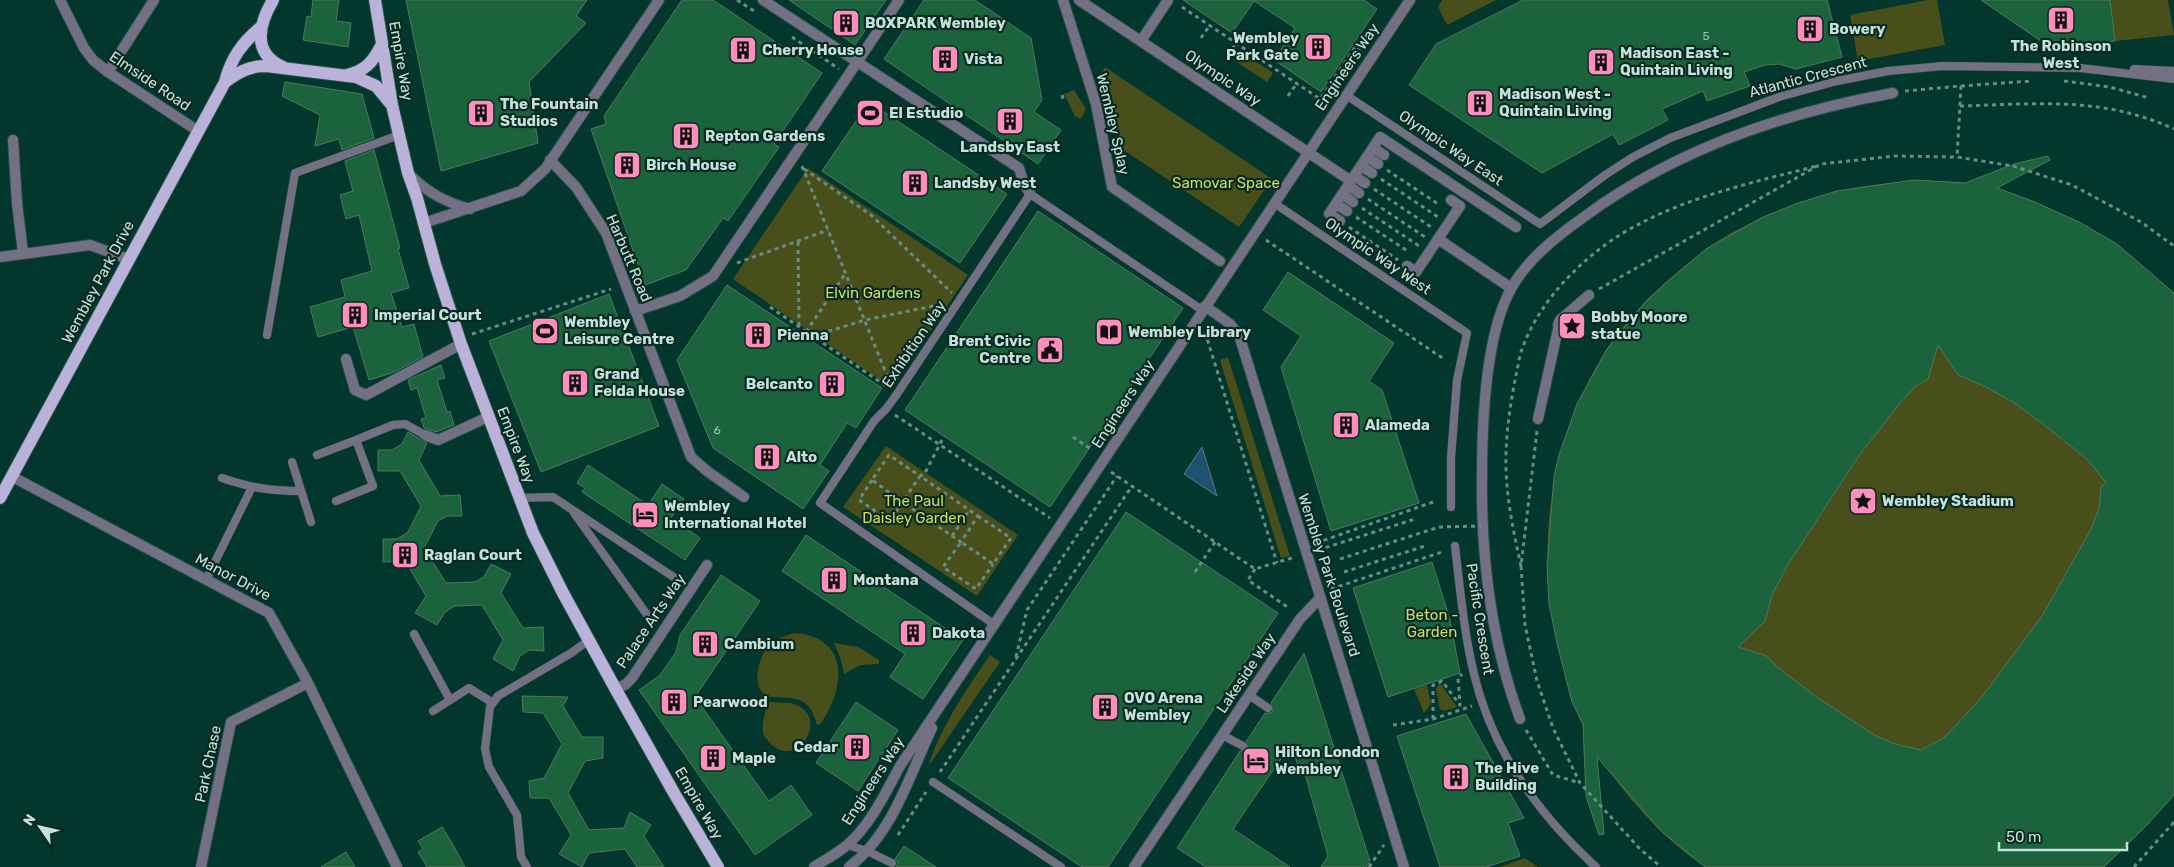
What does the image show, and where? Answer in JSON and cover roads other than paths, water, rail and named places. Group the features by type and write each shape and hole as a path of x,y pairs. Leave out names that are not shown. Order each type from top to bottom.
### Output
{"main road":[{"name":"Wembley Park Drive","path":"273,0 261,27 261,43 266,54 275,64 286,68"},
{"name":"Empire Way","path":"375,0 392,105 408,173 488,417 533,532 589,640 674,793 718,867"},
{"name":"Wembley Park Drive","path":"0,498 225,82 234,56 242,44 261,27"},
{"name":"Wembley Park Drive","path":"344,76 356,73 367,67 375,58 381,46"},
{"name":"Wembley Park Drive","path":"225,82 244,69 254,66 356,77 376,86 392,105"}],"street":[{"name":"Elmside Road","path":"60,0 84,48 93,60 108,72 198,131"},
{"path":"108,72 154,0"},
{"path":"424,223 521,191 545,169 659,0"},
{"path":"763,0 856,63 876,72 1019,168 1024,184 1030,194"},
{"path":"635,311 680,296 713,276 899,0"},
{"name":"Wembley Splay","path":"1062,0 1096,104 1112,188 1220,261"},
{"name":"Olympic Way","path":"1079,0 1308,152 1349,184"},
{"path":"1141,41 1168,0"},
{"name":"Engineers Way","path":"814,867 848,845 860,831 886,793 900,766 1409,0"},
{"path":"1520,719 1505,680 1493,622 1482,526 1482,438 1486,389 1495,333 1511,288 1528,266 1564,231 1610,197 1648,176 1697,151 1794,115 1841,102 1893,93"},
{"path":"1340,221 1329,214 1380,137 1516,227"},
{"path":"13,140 17,203 23,253"},
{"path":"1373,148 1384,155"},
{"path":"1367,156 1378,164"},
{"name":"Harbutt Road","path":"550,160 576,187 606,233 691,457 707,471 744,497"},
{"path":"1361,166 1372,174"},
{"path":"408,173 436,196 470,209"},
{"path":"1349,184 1365,183"},
{"path":"1349,184 1356,197"},
{"path":"1336,204 1347,211"},
{"path":"1407,266 1416,272 1460,206 1448,204"},
{"path":"1439,218 1448,224"},
{"path":"1433,228 1436,242"},
{"path":"1423,242 1436,242 1511,288"},
{"path":"0,257 90,245 128,259"},
{"path":"1414,256 1423,262"},
{"path":"1548,360 1560,320 1589,295"},
{"name":"Wembley Park Boulevard","path":"1204,308 1230,324 1239,335 1303,547 1404,867"},
{"path":"1538,419 1560,320"},
{"path":"346,358 355,390 366,395 464,340"},
{"path":"425,434 438,440 488,417"},
{"name":"Manor Drive","path":"11,476 269,613 308,683 397,867"},
{"name":"Palace Arts Way","path":"616,688 625,685 632,678 707,565"},
{"name":"Lakeside Way","path":"1134,867 1300,619 1319,596"},
{"name":"Park Chase","path":"201,867 231,722 308,683"},
{"name":"Engineers Way","path":"849,867 867,851 884,828 900,800 945,700"}],"lane":[{"name":"Atlantic Crescent","path":"1540,224 1579,192 1633,157 1695,128 1779,97 1837,81 1888,71 1943,66 2080,68 2174,79"},
{"path":"2080,68 2174,71"},
{"name":"Olympic Way East","path":"1346,95 1540,224"},
{"path":"267,335 295,173 399,135"},
{"path":"1030,194 1204,308"},
{"name":"Exhibition Way","path":"995,624 820,503 874,421 886,409 1030,194"},
{"name":"Olympic Way West","path":"1274,203 1467,333 1457,380 1451,458 1452,507"},
{"path":"317,455 393,424 405,424 425,434"},
{"path":"336,501 373,486 356,440"},
{"path":"292,462 312,522"},
{"path":"222,478 274,492 301,491"},
{"path":"206,580 252,487"},
{"path":"520,498 553,497 678,580"},
{"path":"571,509 648,616"},
{"name":"Pacific Crescent","path":"1455,546 1462,606 1474,675 1503,753 1537,803 1560,832 1596,867"},
{"path":"414,634 450,700"},
{"path":"527,867 520,851 517,815 490,767 485,749 490,707 498,696 571,653 589,640"},
{"path":"433,711 468,688 493,703"},
{"path":"1249,695 1268,708"},
{"path":"1222,735 1243,746"},
{"path":"933,782 1062,867"},
{"path":"848,845 867,851 892,863"}],"water":[{"path":"1202,447 1217,496 1184,474"}],"place":[{"name":"The Robinson West","path":"2061,20"},
{"name":"BOXPARK Wembley","path":"846,23"},
{"name":"Bowery","path":"1810,29"},
{"name":"Wembley Park Gate","path":"1318,47"},
{"name":"Cherry House","path":"743,50"},
{"name":"Vista","path":"945,59"},
{"name":"Madison East - Quintain Living","path":"1601,62"},
{"name":"Madison West - Quintain Living","path":"1480,103"},
{"name":"The Fountain Studios","path":"481,113"},
{"name":"El Estudio","path":"870,113"},
{"name":"Landsby East","path":"1010,121"},
{"name":"Repton Gardens","path":"686,136"},
{"name":"Birch House","path":"627,165"},
{"name":"Landsby West","path":"915,183"},
{"name":"Imperial Court","path":"355,315"},
{"name":"Bobby Moore statue","path":"1572,326"},
{"name":"Wembley Leisure Centre","path":"545,331"},
{"name":"Wembley Library","path":"1109,332"},
{"name":"Pienna","path":"758,335"},
{"name":"Brent Civic Centre","path":"1050,350"},
{"name":"Grand Felda House","path":"575,383"},
{"name":"Belcanto","path":"832,384"},
{"name":"Alameda","path":"1346,425"},
{"name":"Alto","path":"767,457"},
{"name":"Wembley Stadium","path":"1863,501"},
{"name":"Wembley International Hotel","path":"645,515"},
{"name":"Raglan Court","path":"405,555"},
{"name":"Montana","path":"834,580"},
{"name":"Dakota","path":"913,633"},
{"name":"Cambium","path":"705,644"},
{"name":"Pearwood","path":"674,702"},
{"name":"OVO Arena Wembley","path":"1105,707"},
{"name":"Cedar","path":"857,747"},
{"name":"Maple","path":"713,758"},
{"name":"Hilton London Wembley","path":"1256,761"},
{"name":"The Hive Building","path":"1456,777"}],"park label":[{"name":"Samovar Space","path":"1226,183"},
{"name":"Elvin Gardens","path":"873,293"},
{"name":"The Paul Daisley Garden","path":"914,510"},
{"name":"Beton - Garden","path":"1432,624"}]}
